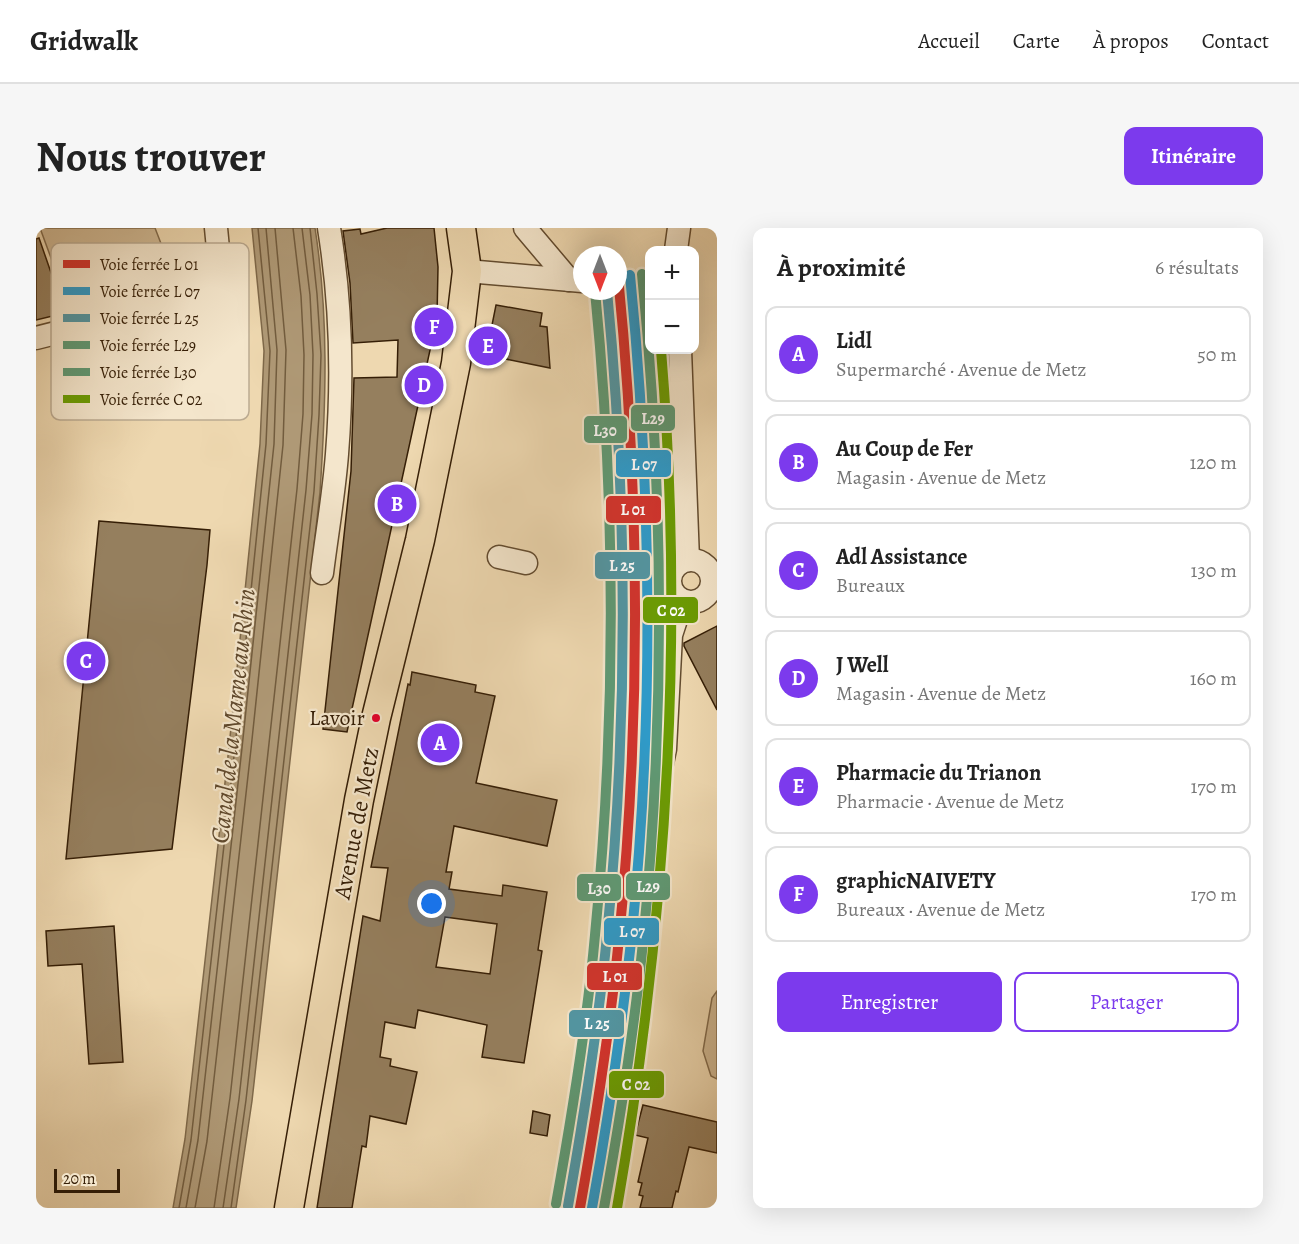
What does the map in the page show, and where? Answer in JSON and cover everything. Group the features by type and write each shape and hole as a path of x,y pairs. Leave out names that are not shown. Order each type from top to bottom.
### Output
{"main road":[{"name":"Avenue de Metz","path":"289,1208 359,800 376,718 420,540 453,374 467,272 461,228"}],"street":[{"path":"216,228 217,243"},
{"path":"321,573 337,455 340,387 339,319 329,228"},
{"path":"525,228 573,277"},
{"path":"677,246 679,228"},
{"path":"467,272 573,280"},
{"path":"627,285 645,287"},
{"path":"36,338 51,334"},
{"path":"680,354 688,560"},
{"path":"499,557 526,563"},
{"path":"688,560 701,562 709,569 712,579 711,601 695,603 682,601 672,592 669,579 672,570 679,563 688,560"},
{"path":"600,1208 637,926 646,804 661,768 665,749 671,635 682,601"}],"shaded area":[{"path":"40,228 155,228 161,243 51,243 51,258"},
{"path":"717,991 717,1079 711,1076 703,1051 712,998"}],"water":[{"name":"Canal de la Marne au Rhin","path":"252,228 315,228 323,294 325,360 320,492 252,1101 236,1208 173,1208 185,1139 260,444 264,351"}],"building":[{"path":"387,228 434,228 438,267 437,318 347,732 323,729 351,471 354,378 397,377 398,340 353,343 350,283 343,231 360,229 361,234"},
{"path":"39,238 51,273 51,316 36,320 36,239"},
{"path":"496,305 542,313 540,326 547,327 550,368 486,355"},
{"path":"99,521 210,530 207,565 172,849 66,859"},
{"path":"717,626 717,710 684,643"},
{"path":"412,672 476,685 475,692 495,696 476,783 557,800 547,846 454,826 446,872 452,872 449,889 502,896 503,885 547,892 538,950 542,951 524,1063 482,1057 487,1025 418,1010 415,1028 385,1022 380,1057 391,1059 390,1066 417,1072 406,1124 370,1116 366,1147 362,1146 352,1208 317,1208 363,916 380,921 388,868 371,867 408,684 410,685","holes":["445,917 497,924 490,974 436,967"]},
{"path":"114,926 123,1062 89,1064 82,964 48,966 46,931"},
{"path":"643,1105 717,1122 717,1153 689,1147 672,1208 640,1208 643,1196 639,1195 642,1183 638,1182 648,1138 635,1135"},
{"path":"533,1111 550,1115 547,1136 530,1133"}],"transit line":[{"path":"592,1208 614,1076 627,976 644,776 647,692 646,525 643,441 630,275"},
{"path":"568,1206 580,1139 603,970 619,775 622,695 622,533 619,452 608,300"},
{"path":"580,1208 602,1073 619,938 631,773 634,690 634,524 631,441 620,300"},
{"path":"617,1208 648,995 659,888 666,780 671,673 671,565 668,458 661,354"}],"rail line":[{"name":"L29","path":"604,1208 626,1075 643,942 655,775 658,692 658,524 655,441 642,274"},
{"name":"L30","path":"556,1204 588,1002 607,774 610,694 610,532 607,452 596,300"}],"place":[{"name":"graphicNAIVETY","path":"434,327"},
{"name":"Pharmacie du Trianon","path":"488,346"},
{"name":"J Well","path":"424,385"},
{"name":"Au Coup de Fer","path":"397,504"},
{"name":"Adl Assistance","path":"86,661"},
{"name":"Lavoir","path":"376,718"},
{"name":"Lidl","path":"440,743"}]}
